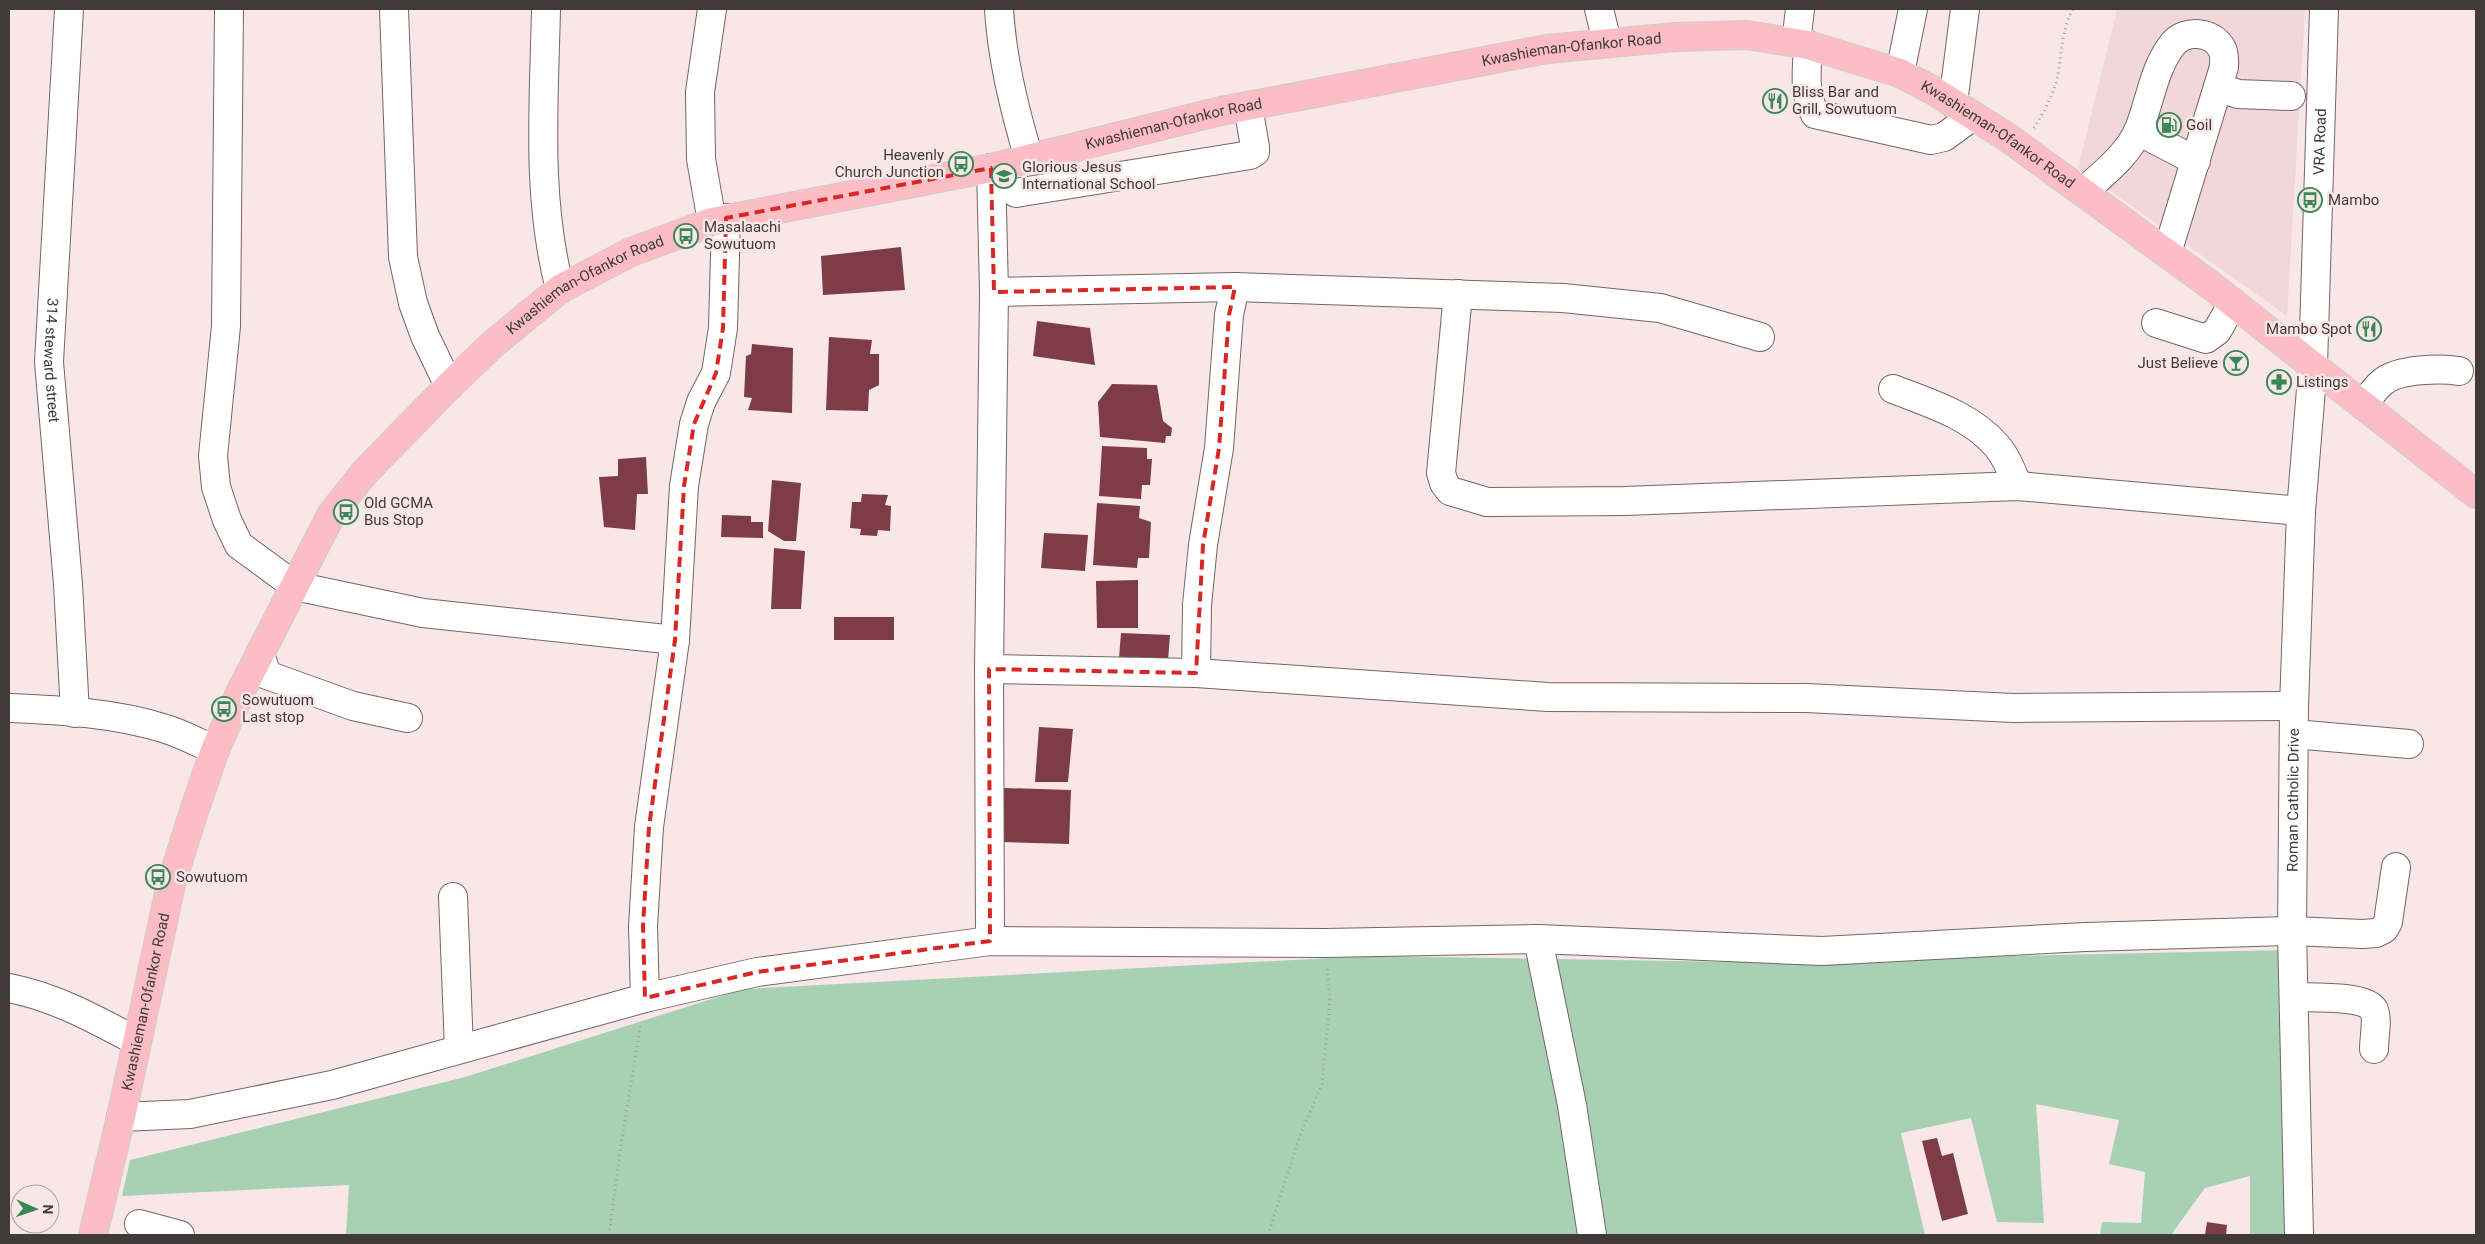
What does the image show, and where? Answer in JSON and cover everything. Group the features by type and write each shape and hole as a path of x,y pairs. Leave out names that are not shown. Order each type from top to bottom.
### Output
{"main road":[{"name":"Kwashieman-Ofankor Road","path":"93,1235 121,1117 170,884 215,750 260,654 331,515 365,472 449,386 493,344 560,289 632,252 719,220 991,168 1248,106 1547,49 1607,42 1747,35 1802,44 1900,73 1963,109 2083,192 2233,303 2476,494"}],"street":[{"name":"314 steward street","path":"68,9 49,362 68,584 75,713"},
{"path":"229,9 226,326 213,456 216,487 227,520 239,545 295,586 423,613 675,640"},
{"path":"394,9 403,257 413,304 425,336 449,386"},
{"path":"546,9 543,153 546,218 560,289"},
{"path":"646,998 643,926 649,827 675,640 684,486 694,424 701,402 716,373 723,328 719,220 701,159 700,92 712,9"},
{"path":"999,9 1000,33 1012,100 1029,158"},
{"path":"1599,9 1607,42"},
{"path":"1800,9 1808,102 1815,114 1931,140 1944,137 1963,109 1965,9"},
{"path":"1900,73 1913,9"},
{"name":"VRA Road","path":"2313,365 2324,9"},
{"path":"2083,192 2114,165 2138,131 2151,91 2168,51 2182,36 2197,34 2214,39 2222,47 2225,56 2224,67 2167,254"},
{"path":"2218,87 2238,94 2291,96"},
{"path":"1016,193 1250,155 1254,152 1255,147 1248,106"},
{"path":"2138,131 2196,161"},
{"path":"990,941 989,669 994,292 991,168"},
{"path":"994,292 1235,287 1458,294 1616,302 1660,308 1760,337"},
{"path":"1196,673 1197,605 1203,545 1219,448 1229,315 1235,287"},
{"path":"1458,294 1441,473 1444,483 1450,491 1465,497 1487,502 1625,501 2018,486 2301,511"},
{"path":"2156,323 2206,339 2217,331 2233,303"},
{"name":"Roman Catholic Drive","path":"2299,1235 2292,931 2294,706 2301,511 2313,365"},
{"path":"2363,405 2384,380 2398,374 2437,369 2459,371"},
{"path":"1893,389 1939,407 1970,423 1996,444 2006,459 2018,486"},
{"path":"260,654 267,675 353,706 408,718"},
{"path":"989,669 1196,673 1548,698 1806,698 2012,708 2294,706"},
{"path":"9,708 75,713 139,722 166,729 215,750"},
{"path":"2294,734 2409,744"},
{"path":"121,1117 190,1114 332,1084 646,998 757,972 990,941 1325,942 1538,939 1822,951 2085,937 2292,931 2363,934 2376,933 2384,929 2388,922 2396,867"},
{"path":"453,897 459,1048"},
{"path":"1538,939 1572,1105 1592,1235"},
{"path":"9,988 76,1009 136,1041"},
{"path":"2294,997 2357,1000 2371,1005 2375,1011 2374,1049"},
{"path":"139,1224 180,1235"}],"path":[{"path":"2020,147 2044,110 2058,76 2062,37 2073,9"},
{"path":"1268,1235 1298,1138 1322,1084 1330,998 1325,942"},
{"path":"610,1235 621,1144 646,998"}],"highlighted area":[{"path":"991,168 994,292 1235,287 1229,315 1219,448 1203,545 1196,673 989,669 990,941 757,972 645,998 643,926 649,827 675,640 684,486 694,424 716,373 723,328 726,218"}],"shaded area":[{"path":"2117,9 2305,9 2287,316 2078,168"}],"green space":[{"path":"2286,950 2287,1235 2250,1235 2250,1176 2205,1188 2171,1235 2100,1235 2102,1222 2141,1223 2145,1172 2109,1164 2119,1120 2036,1104 2044,1223 1997,1222 1971,1118 1901,1133 1925,1235 346,1235 349,1185 122,1196 130,1160 465,1077 743,989 1367,956 1734,962"}],"building":[{"path":"901,247 905,290 823,295 821,256"},
{"path":"1037,321 1090,328 1095,365 1033,356"},
{"path":"829,337 872,340 870,354 879,354 879,385 869,390 868,411 826,410"},
{"path":"752,344 793,348 792,413 748,410 752,398 744,397 746,356 751,354"},
{"path":"1112,384 1157,385 1163,421 1172,428 1171,436 1166,436 1165,443 1100,437 1098,402"},
{"path":"1102,446 1147,448 1147,459 1152,459 1150,485 1142,485 1141,499 1099,496"},
{"path":"646,457 648,494 637,494 635,530 604,527 599,477 618,476 618,459"},
{"path":"772,480 801,483 796,541 784,541 768,531"},
{"path":"862,494 888,495 885,505 891,506 890,531 878,530 877,536 860,535 861,529 850,528 852,502 861,502"},
{"path":"1097,503 1140,506 1139,518 1151,522 1149,558 1138,558 1137,568 1093,565"},
{"path":"722,515 751,516 751,522 763,522 763,538 721,537"},
{"path":"1044,533 1088,535 1085,571 1041,568"},
{"path":"774,548 805,551 801,609 771,609"},
{"path":"1138,580 1138,628 1097,628 1096,581"},
{"path":"834,617 894,617 894,640 834,640"},
{"path":"1121,633 1170,635 1168,660 1119,658"},
{"path":"1039,727 1073,729 1068,782 1035,782"},
{"path":"1004,788 1071,790 1069,844 1002,842"},
{"path":"1937,1138 1942,1156 1953,1153 1968,1214 1942,1221 1922,1141"},
{"path":"2207,1222 2227,1225 2226,1235 2205,1235"}],"place":[{"name":"Bliss Bar and Grill, Sowutuom","path":"1775,101"},
{"name":"Goil","path":"2169,125"},
{"name":"Heavenly Church Junction","path":"961,164"},
{"name":"Glorious Jesus International School","path":"1004,176"},
{"name":"Mambo","path":"2310,200"},
{"name":"Masalaachi Sowutuom","path":"686,236"},
{"name":"Mambo Spot","path":"2369,329"},
{"name":"Just Believe","path":"2236,363"},
{"name":"Listings","path":"2279,382"},
{"name":"Old GCMA Bus Stop","path":"346,512"},
{"name":"Sowutuom Last stop","path":"224,709"},
{"name":"Sowutuom","path":"158,877"}]}
